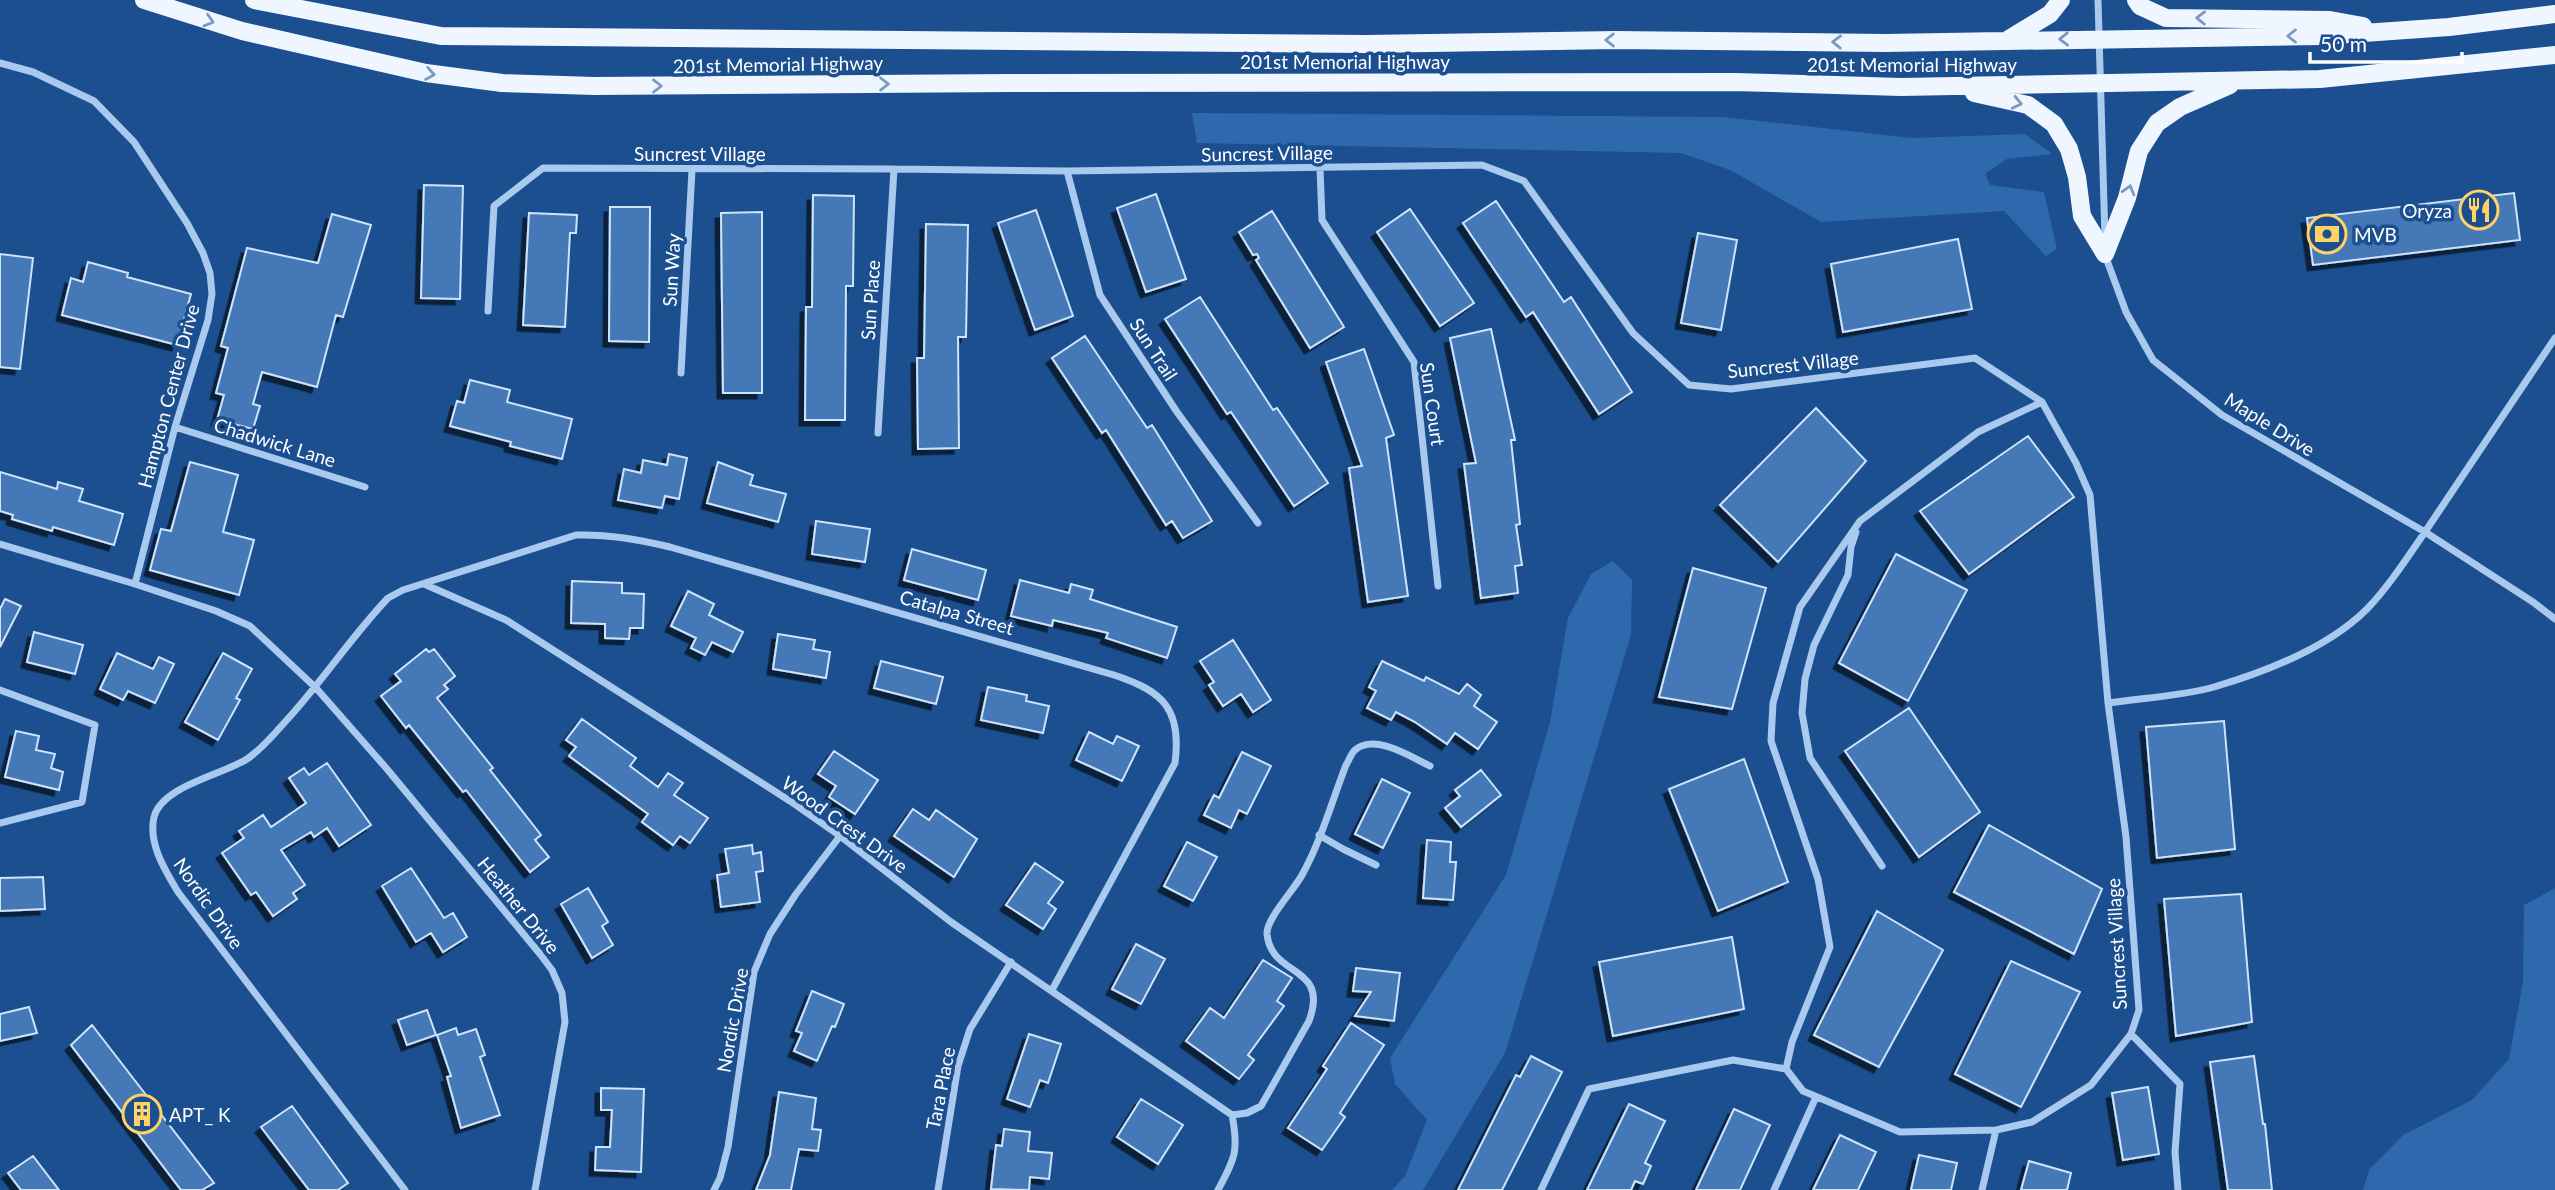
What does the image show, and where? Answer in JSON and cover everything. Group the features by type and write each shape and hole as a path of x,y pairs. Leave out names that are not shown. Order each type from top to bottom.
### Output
{"main road":[{"name":"201st Memorial Highway","path":"144,0 242,32 439,75 502,83 622,86 1735,82 1901,87 2239,82 2320,79 2555,55"},
{"name":"201st Memorial Highway","path":"254,0 442,36 834,37 1367,44 1615,40 1885,43 2320,36 2449,27 2555,13"},
{"path":"2007,40 2050,14 2062,0"},
{"path":"2136,0 2140,6 2166,18 2329,20 2390,31"},
{"path":"2105,254 2127,198 2139,151 2157,124 2180,107 2239,82"},
{"path":"1901,87 1973,93 2028,105 2054,124 2069,149 2077,177 2082,216 2105,254"}],"street":[{"name":"Maple Drive","path":"2098,0 2105,254 2126,312 2153,360 2222,415 2425,532 2533,602 2555,620"},
{"name":"Hampton Center Drive","path":"0,63 33,72 94,101 134,142 187,223 210,273 212,294 208,320 175,427 135,584"},
{"name":"Suncrest Village","path":"488,311 494,206 543,169 1067,171 1482,165 1524,181 1633,333 1689,386 1731,389 1975,358 2042,402 2076,463 2090,495 2108,703 2126,838 2139,1010 2131,1034 2091,1085 2032,1122 1996,1130 1900,1132 1803,1091 1786,1069"},
{"name":"Sun Court","path":"1320,168 1322,220 1414,362 1438,586"},
{"name":"Sun Place","path":"878,433 894,169"},
{"name":"Sun Way","path":"681,373 692,170"},
{"name":"Sun Trail","path":"1067,171 1100,295 1177,412 1258,523"},
{"path":"2108,703 2213,688 2281,663 2323,642 2365,611 2391,582 2555,338"},
{"path":"1541,1190 1589,1089 1732,1060 1786,1069 1792,1042 1830,947 1818,879 1771,741 1773,703 1800,607 1860,521 1978,432 2042,402"},
{"name":"Chadwick Lane","path":"175,427 365,487"},
{"path":"1860,521 1851,547 1848,575 1814,645 1805,679 1802,713 1810,758 1882,866"},
{"name":"Catalpa Street","path":"423,584 576,536 599,535 638,539 1144,684 1160,697 1172,716 1178,741 1175,763 1052,990"},
{"name":"Heather Drive","path":"0,544 135,584 216,611 250,626 316,688 387,769 540,954 552,970 562,993 565,1022 535,1190"},
{"name":"Nordic Drive","path":"405,1190 178,892 161,864 154,839 154,817 164,799 249,758 316,688 388,598 423,584"},
{"name":"Wood Crest Drive","path":"423,584 506,620 658,715 840,836 951,922 1232,1115"},
{"path":"0,690 95,725 82,802 0,823"},
{"path":"1218,1190 1236,1155 1236,1133 1232,1115 1247,1113 1261,1106 1309,1021 1315,1005 1313,990 1306,978 1275,956 1268,944 1267,928 1302,875 1346,765 1354,751 1367,744 1382,746 1430,766"},
{"path":"1320,835 1376,864"},
{"name":"Nordic Drive","path":"714,1190 728,1147 754,972 771,934 796,894 840,836"},
{"name":"Tara Place","path":"937,1190 958,1066 970,1028 1010,962"},
{"path":"2131,1034 2180,1084 2175,1152 2178,1190"},
{"path":"1774,1190 1816,1097"},
{"path":"1982,1190 1996,1130"}],"shaded area":[{"path":"1192,113 1723,117 1912,138 2025,134 2052,154 2007,159 1985,174 1990,185 2044,192 2057,249 2046,256 2004,211 1821,222 1730,170 1681,153 1197,143"},
{"path":"1613,561 1632,580 1631,635 1505,1053 1423,1190 1392,1190 1405,1176 1427,1120 1395,1084 1390,1058 1506,875 1550,722 1568,618 1591,574"},
{"path":"2555,888 2555,1190 2363,1190 2369,1170 2403,1135 2472,1100 2509,1059 2523,982 2524,905"}],"building":[{"path":"424,185 463,186 460,299 421,298"},
{"path":"2514,193 2520,240 2313,265 2307,218"},
{"path":"1156,194 1186,279 1146,292 1117,208"},
{"path":"813,195 854,196 853,286 846,286 845,420 805,420 806,307 812,307"},
{"path":"1496,201 1564,302 1571,297 1632,392 1599,414 1533,312 1526,317 1463,223"},
{"path":"610,207 650,207 649,342 609,341"},
{"path":"1410,209 1474,303 1440,326 1377,232"},
{"path":"1036,210 1073,316 1035,330 998,223"},
{"path":"1272,211 1344,327 1310,348 1256,260 1259,258 1257,254 1253,255 1239,232"},
{"path":"762,212 762,393 723,393 721,213"},
{"path":"529,213 577,215 576,233 570,233 565,327 523,325"},
{"path":"332,214 371,225 343,317 336,315 317,387 262,372 253,404 260,406 253,429 217,420 224,395 216,393 228,348 221,346 247,248 318,263"},
{"path":"926,224 968,225 966,337 958,337 959,448 918,449 917,358 924,358"},
{"path":"1698,233 1737,240 1721,330 1681,323"},
{"path":"1958,239 1972,309 1843,332 1831,264"},
{"path":"0,254 33,258 20,369 0,367"},
{"path":"88,262 128,273 127,277 191,294 177,345 62,315 71,278 83,282"},
{"path":"1200,297 1273,410 1277,408 1328,483 1294,506 1231,412 1227,414 1165,319"},
{"path":"1491,329 1515,440 1511,440 1520,524 1516,525 1522,565 1515,566 1518,593 1481,598 1464,464 1476,463 1450,338"},
{"path":"1085,336 1147,428 1152,425 1212,521 1183,538 1172,521 1166,525 1106,430 1102,433 1052,358"},
{"path":"1364,349 1394,435 1386,438 1408,596 1368,602 1349,468 1362,466 1326,362"},
{"path":"470,380 510,390 507,402 572,419 562,459 510,446 511,442 450,426 457,401 464,403"},
{"path":"1816,408 1866,461 1778,562 1720,505"},
{"path":"2028,436 2074,497 1969,574 1920,511"},
{"path":"669,454 687,458 679,499 665,496 662,508 618,500 624,469 641,473 643,460 667,465"},
{"path":"190,462 238,475 223,532 254,540 239,595 150,570 161,529 171,531"},
{"path":"718,462 753,475 750,485 786,494 778,522 707,503"},
{"path":"0,472 57,489 58,482 83,489 79,501 123,514 114,545 53,527 52,531 12,519 13,515 0,511"},
{"path":"816,521 870,529 865,562 812,554"},
{"path":"912,549 986,570 978,600 904,580"},
{"path":"1896,554 1967,590 1908,701 1839,663"},
{"path":"1693,568 1766,588 1732,709 1659,697"},
{"path":"1020,580 1069,593 1071,584 1093,590 1090,599 1177,627 1167,658 1106,638 1108,633 1053,620 1052,626 1011,616"},
{"path":"572,581 622,583 622,593 644,594 643,628 630,628 629,639 605,638 605,624 571,623"},
{"path":"688,591 714,604 709,615 743,632 733,652 712,642 705,655 691,648 696,638 671,626"},
{"path":"5,599 21,606 0,647 0,609"},
{"path":"34,632 83,645 75,674 27,662"},
{"path":"778,634 815,640 813,649 830,652 826,678 773,669"},
{"path":"1233,640 1271,700 1253,712 1241,694 1223,706 1209,685 1214,682 1200,661"},
{"path":"426,649 429,652 434,649 455,676 444,685 448,689 437,698 493,768 490,770 541,835 535,840 549,857 530,872 466,790 463,792 409,725 406,728 381,696 401,681 395,674"},
{"path":"117,653 153,669 159,657 174,664 155,703 128,691 123,700 100,689"},
{"path":"223,653 252,669 236,698 240,700 218,740 185,722"},
{"path":"881,661 943,677 936,704 874,688"},
{"path":"1382,661 1424,681 1426,677 1459,694 1467,684 1481,695 1474,706 1497,722 1478,749 1455,733 1447,744 1396,712 1391,720 1367,708 1376,691 1369,687"},
{"path":"988,687 1027,695 1026,701 1049,706 1043,733 981,720"},
{"path":"1909,708 1980,812 1919,857 1845,751"},
{"path":"582,719 636,758 630,766 658,787 668,773 683,783 674,795 708,818 690,843 680,836 673,845 642,822 648,814 569,756 576,747 566,740"},
{"path":"2224,721 2235,849 2157,858 2146,727"},
{"path":"16,731 39,736 36,750 55,754 51,768 63,772 59,790 5,777"},
{"path":"1089,732 1113,744 1117,736 1139,746 1122,781 1076,760"},
{"path":"834,751 878,780 855,814 829,797 836,786 818,774"},
{"path":"1242,752 1271,766 1247,814 1239,810 1231,828 1204,815 1214,795 1219,798"},
{"path":"1744,759 1788,882 1718,911 1669,789"},
{"path":"327,763 371,825 339,846 327,828 314,837 311,832 281,850 305,885 293,893 297,899 273,916 256,892 251,895 222,853 244,838 239,831 263,815 271,827 306,803 289,778 304,768 309,775"},
{"path":"1481,770 1501,795 1461,827 1445,808 1460,796 1455,790"},
{"path":"1382,779 1410,793 1383,848 1355,834"},
{"path":"913,809 929,820 936,810 977,839 954,877 894,836"},
{"path":"1989,825 2102,889 2074,954 1954,892"},
{"path":"1427,840 1451,842 1450,862 1456,862 1453,900 1423,898"},
{"path":"1187,842 1217,857 1193,901 1164,886"},
{"path":"752,845 753,854 761,852 763,871 756,872 760,902 721,907 717,875 729,873 725,849"},
{"path":"1035,863 1063,882 1048,903 1056,909 1043,929 1006,905"},
{"path":"411,868 444,918 453,913 467,937 443,952 431,933 416,942 382,886"},
{"path":"43,877 45,909 0,911 0,878"},
{"path":"588,888 608,922 602,926 613,945 592,958 561,904"},
{"path":"2241,894 2252,1022 2176,1036 2164,899"},
{"path":"1877,911 1943,950 1879,1067 1814,1035"},
{"path":"1732,937 1744,1009 1613,1036 1599,962"},
{"path":"1136,944 1165,959 1141,1004 1112,989"},
{"path":"1263,960 1292,978 1277,1001 1284,1006 1248,1055 1254,1060 1239,1079 1186,1041 1210,1008 1224,1018"},
{"path":"2011,961 2080,992 2021,1107 1955,1074"},
{"path":"1356,968 1400,973 1394,1021 1355,1016 1371,992 1353,991"},
{"path":"812,991 844,1004 817,1061 794,1051 802,1033 796,1031"},
{"path":"29,1007 37,1033 0,1041 0,1014"},
{"path":"427,1010 436,1035 407,1045 398,1020"},
{"path":"1351,1023 1384,1045 1340,1113 1345,1117 1322,1150 1288,1128 1327,1069 1323,1066"},
{"name":"APT_ K","path":"92,1025 214,1183 202,1190 181,1190 71,1045"},
{"path":"456,1028 458,1035 476,1029 485,1055 480,1057 500,1115 461,1128 447,1077 451,1076 437,1035"},
{"path":"1029,1034 1061,1044 1048,1083 1040,1080 1030,1107 1007,1099"},
{"path":"1531,1056 1562,1072 1502,1190 1458,1190 1516,1075 1520,1077"},
{"path":"2254,1056 2272,1190 2228,1190 2210,1062"},
{"path":"2148,1087 2159,1154 2123,1160 2112,1093"},
{"path":"601,1088 644,1089 641,1172 595,1170 596,1147 610,1147 612,1110 601,1110"},
{"path":"779,1092 816,1098 812,1129 821,1130 818,1151 799,1149 791,1190 756,1190 770,1155"},
{"path":"1141,1099 1183,1125 1158,1164 1117,1137"},
{"path":"1629,1104 1665,1121 1645,1163 1651,1166 1643,1184 1635,1181 1631,1190 1587,1190"},
{"path":"292,1106 348,1183 338,1190 309,1190 261,1127"},
{"path":"1734,1109 1770,1125 1740,1190 1696,1190"},
{"path":"1004,1129 1030,1132 1028,1151 1052,1153 1049,1179 1030,1177 1029,1190 991,1189 996,1145 1002,1146"},
{"path":"1840,1135 1876,1152 1858,1190 1813,1190"},
{"path":"1919,1155 1957,1163 1951,1190 1911,1190"},
{"path":"33,1156 59,1190 21,1190 8,1173"},
{"path":"2029,1161 2071,1173 2067,1190 2021,1190"}],"place":[{"name":"Oryza","path":"2479,210"},
{"name":"MVB","path":"2327,234"},
{"name":"APT_ K","path":"142,1114"}]}
